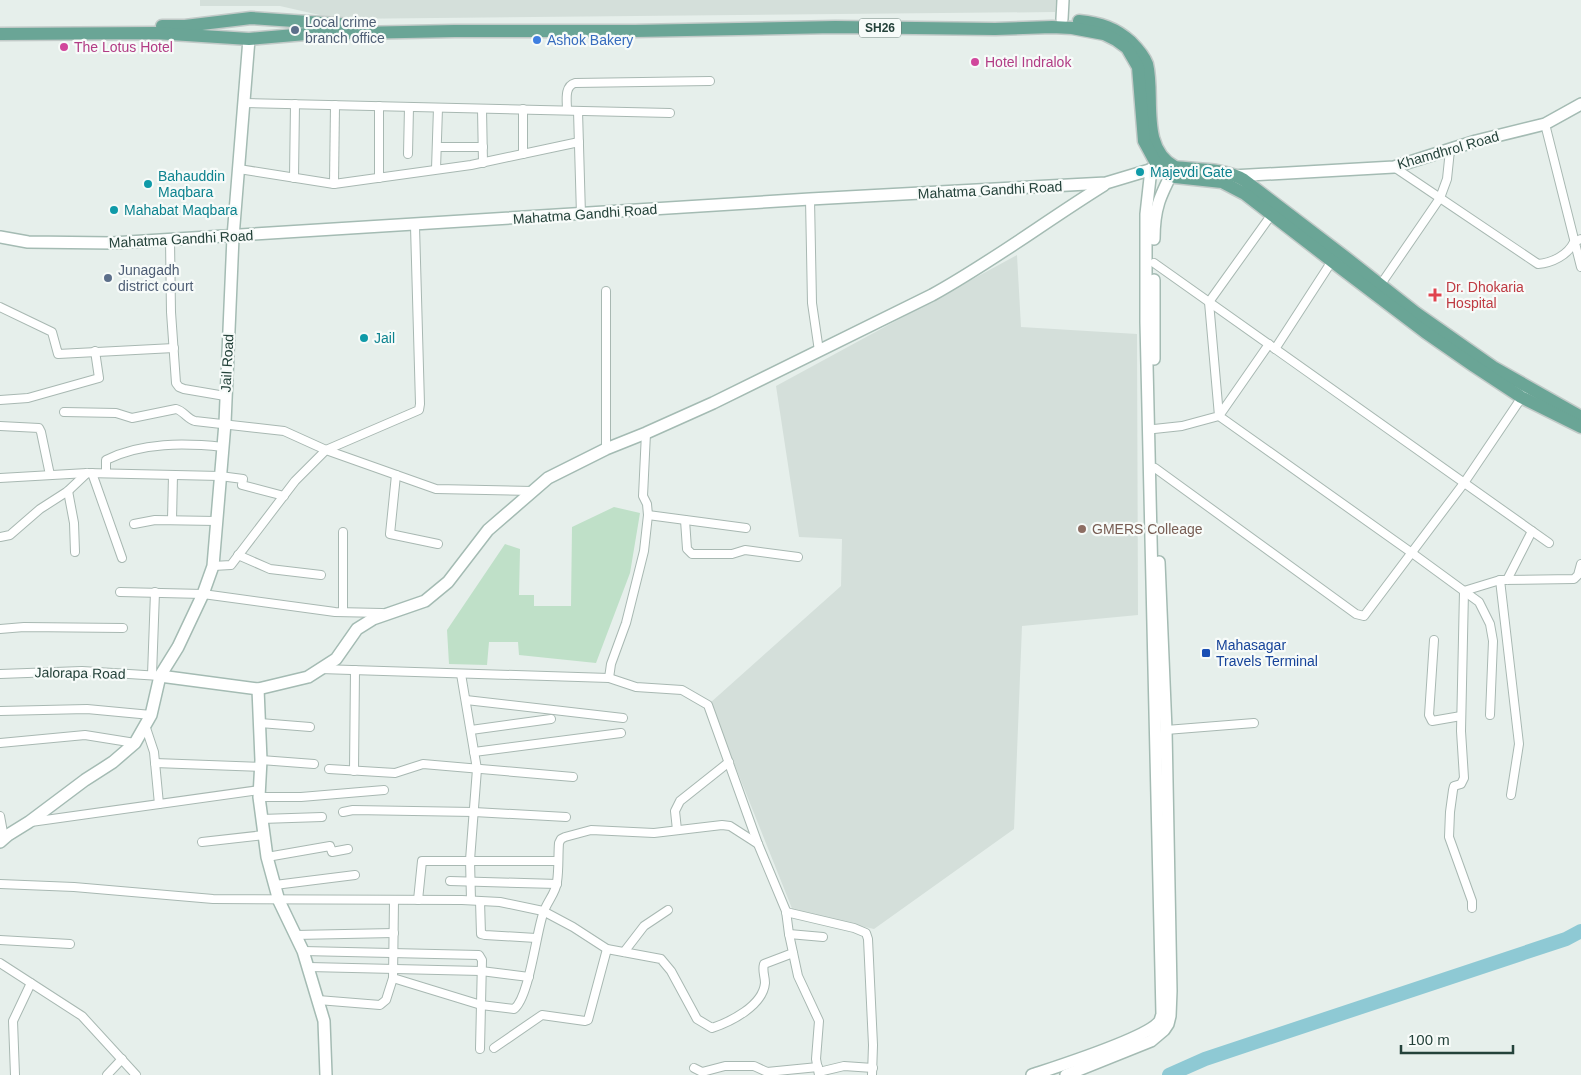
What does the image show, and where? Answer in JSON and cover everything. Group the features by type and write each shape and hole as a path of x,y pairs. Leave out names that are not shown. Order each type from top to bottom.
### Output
{"main road":[{"name":"SH26","path":"0,28 185,26 251,18 391,27 556,24 1022,22 1062,19 1096,23 1122,34 1138,50 1146,62 1149,78 1150,122 1154,141 1162,157 1164,169"},
{"path":"267,20 268,38"},
{"path":"218,22 218,37"},
{"name":"SH26","path":"0,34 89,33 249,39 306,34 454,31 635,31 835,27 916,29 1072,28 1090,30 1110,37 1127,48 1134,58 1138,67 1144,141 1164,169"},
{"path":"1164,169 1234,174 1244,180 1377,289"},
{"path":"1164,169 1222,182 1246,194 1332,261 1416,313 1493,367 1524,392 1581,427"},
{"path":"1524,392 1581,417"}],"street":[{"path":"1062,19 1063,0"},
{"name":"Jail Road","path":"135,743 148,720 156,675 178,647 203,594 212,566 225,423 233,237 249,39"},
{"path":"566,110 567,89 570,84 710,81"},
{"path":"244,103 670,113"},
{"path":"294,104 294,178"},
{"name":"Khamdhrol Road","path":"1234,174 1394,167 1545,124 1581,104"},
{"path":"334,184 336,105"},
{"path":"379,178 380,106"},
{"path":"408,154 409,107"},
{"path":"436,169 438,108"},
{"path":"482,109 483,162"},
{"path":"523,110 523,154"},
{"path":"578,111 581,214"},
{"path":"1545,124 1578,240 1581,267"},
{"path":"239,169 334,184 483,162 579,142"},
{"path":"437,147 483,147"},
{"path":"1377,289 1440,198 1447,179 1450,150"},
{"path":"1394,167 1538,264 1545,264 1567,253 1578,240"},
{"path":"1066,1075 1151,1041 1164,1030 1170,1016 1166,730 1154,429 1154,218 1164,169"},
{"path":"1032,1075 1116,1045 1145,1032 1160,1020 1162,1014 1146,322 1146,214 1164,169"},
{"name":"Mahatma Gandhi Road","path":"0,237 28,242 103,243 233,237 810,200 1106,184 1164,169"},
{"path":"1222,182 1234,174"},
{"path":"155,592 156,675 258,689 308,677 336,659 357,629 373,619 425,601 448,582 488,530 548,478 606,449 646,433 819,352 962,278 1106,184"},
{"path":"810,200 812,303 819,352"},
{"path":"1218,416 1209,302 1272,214"},
{"path":"212,566 231,565 295,481 326,450 418,410 420,404 415,226"},
{"path":"170,240 171,312 176,383 179,387 225,396"},
{"path":"1154,429 1182,426 1218,416 1272,347 1332,261"},
{"path":"1154,263 1549,543"},
{"path":"606,291 606,449"},
{"path":"0,307 52,332 58,354 174,348"},
{"path":"0,400 28,398 99,378 95,351"},
{"path":"1155,468 1356,614 1364,616 1464,483 1524,392"},
{"path":"64,412 116,413 132,418 176,409 182,411 192,420 284,431 326,450 436,489 533,491"},
{"path":"1218,416 1479,602 1490,624 1493,641 1494,660 1490,715"},
{"path":"0,426 39,428 50,475"},
{"path":"609,678 611,664 626,623 644,552 648,515 647,504 643,496 646,433"},
{"path":"106,473 106,460 141,448 190,444 223,447"},
{"path":"0,478 90,473 220,476 242,479 242,485 284,496"},
{"path":"0,537 10,536 40,509 68,491 90,473"},
{"path":"90,473 122,558"},
{"path":"172,520 173,475"},
{"path":"396,475 390,534 438,544"},
{"path":"68,491 74,523 75,552"},
{"path":"648,515 746,528"},
{"path":"134,524 155,520 216,520"},
{"path":"685,520 687,549 692,554 732,554 745,550 798,556"},
{"path":"1511,795 1519,744 1504,580 1532,531"},
{"path":"343,532 343,612"},
{"path":"238,555 270,569 321,574"},
{"path":"1464,590 1504,580 1574,579 1578,575 1581,564"},
{"path":"1464,590 1460,731 1464,778 1461,784 1454,786 1449,837 1472,901 1472,908"},
{"path":"120,592 203,594 343,612 392,613"},
{"path":"0,629 24,627 123,628"},
{"path":"1434,640 1429,715 1432,721 1461,716"},
{"path":"320,670 609,678 636,687 682,690 708,705 758,844 786,912 788,934 798,976 819,1021 816,1059 819,1071"},
{"path":"354,771 355,670"},
{"name":"Jalorapa Road","path":"0,674 82,671 156,675"},
{"path":"461,674 477,769 470,860 471,900"},
{"path":"258,689 261,819 278,900 303,951 324,1021 326,1075"},
{"path":"466,700 623,718"},
{"path":"0,710 86,709 148,720 154,752 159,804"},
{"path":"471,730 551,719"},
{"path":"260,723 310,727"},
{"path":"1166,730 1254,723"},
{"path":"474,752 621,733"},
{"path":"0,743 85,735 135,743"},
{"path":"0,816 2,840 113,762 135,743"},
{"path":"677,830 675,810 680,800 728,762"},
{"path":"155,763 314,764"},
{"path":"329,769 395,773 423,764 573,777"},
{"path":"29,822 159,804 259,794 301,797 384,790"},
{"path":"343,812 353,810 474,812 566,817"},
{"path":"261,819 322,817"},
{"path":"393,978 481,1005 514,1009 522,1001 543,912 557,884 559,843 565,837 591,830 654,833 727,825 758,844"},
{"path":"202,842 264,835"},
{"path":"268,857 330,846 332,852 348,849"},
{"path":"418,900 422,861 557,861"},
{"path":"275,885 355,875"},
{"path":"450,881 557,884"},
{"path":"0,884 74,886 213,899 471,900 500,902 543,912 573,927 607,949 661,959 671,971 697,1019 712,1028 726,1023 757,1002 765,983 764,964 793,953"},
{"path":"318,1000 380,1004 386,1000 393,978 394,900"},
{"path":"480,901 481,934 536,938"},
{"path":"624,952 644,926 668,910"},
{"path":"694,1068 702,1072 725,1066 754,1066 768,1072 819,1071 844,1066 872,1071 873,1036 868,939 866,933 854,928 786,912"},
{"path":"296,935 394,933"},
{"path":"788,934 823,937"},
{"path":"0,940 70,944"},
{"path":"494,1048 542,1015 588,1020 607,949"},
{"path":"303,951 479,955 482,960 480,1049"},
{"path":"0,964 82,1016 136,1075"},
{"path":"309,967 481,971 529,977"},
{"path":"15,1075 12,1021 31,983"},
{"path":"107,1075 122,1059"}],"shaded area":[{"path":"200,0 1056,0 1055,12 337,19 280,6 200,6"},
{"path":"1017,255 1021,327 1137,334 1138,615 1022,626 1014,829 874,929 793,911 710,703 841,586 842,539 799,537 776,386"}],"green space":[{"path":"614,507 640,513 630,573 596,663 519,655 518,642 489,642 487,665 449,664 447,630 505,544 520,549 519,595 534,595 534,606 571,606 572,527"}],"waterway":[{"path":"1169,1075 1205,1059 1566,939 1581,931"}],"place":[{"name":"Local crime branch office","path":"295,30"},
{"name":"Ashok Bakery","path":"537,40"},
{"name":"The Lotus Hotel","path":"64,47"},
{"name":"Hotel Indralok","path":"975,62"},
{"name":"Majevdi Gate","path":"1140,172"},
{"name":"Bahauddin Maqbara","path":"148,184"},
{"name":"Mahabat Maqbara","path":"114,210"},
{"name":"Junagadh district court","path":"108,278"},
{"name":"Dr. Dhokaria Hospital","path":"1435,295"},
{"name":"Jail","path":"364,338"},
{"name":"GMERS Colleage","path":"1082,529"},
{"name":"Mahasagar Travels Terminal","path":"1206,653"}]}
